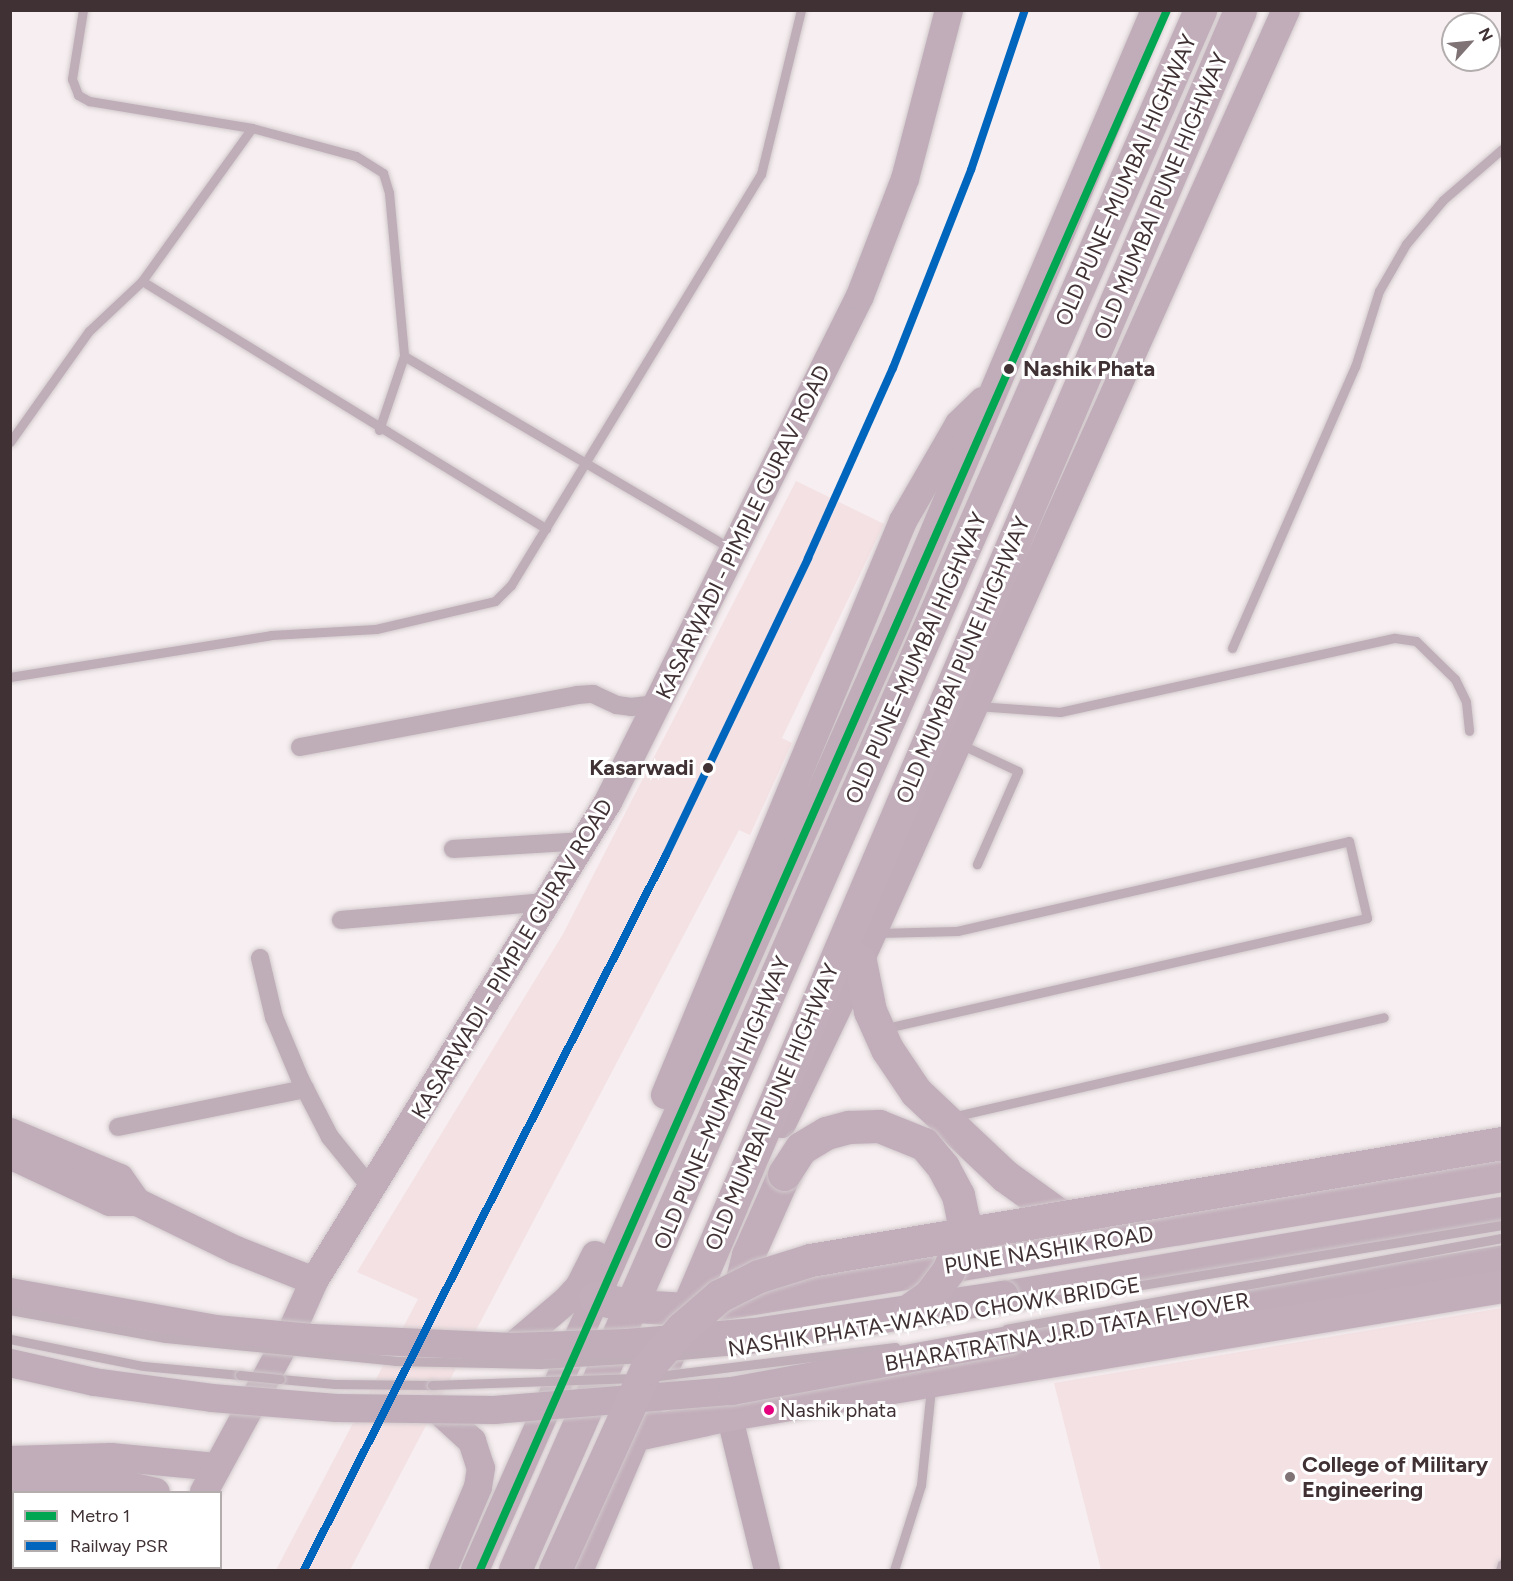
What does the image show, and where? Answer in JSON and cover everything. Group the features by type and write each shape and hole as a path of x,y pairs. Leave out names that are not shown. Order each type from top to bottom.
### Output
{"highway":[{"name":"OLD PUNE–MUMBAI HIGHWAY","path":"515,1570 642,1307 651,1266 1200,10"},
{"name":"OLD MUMBAI PUNE HIGHWAY","path":"574,1569 636,1434 704,1266 1240,10"},
{"path":"866,947 870,1011 878,1030 916,1092 1005,1176 1058,1214 1101,1226 1155,1233"},
{"path":"737,1299 748,1255 784,1174 801,1148 826,1133 849,1127 879,1126 924,1144 943,1167 958,1195 963,1218 959,1246 948,1271 929,1296 909,1311"},
{"path":"574,1569 646,1369 682,1328 720,1296 759,1276 821,1258 1503,1143"},
{"name":"PUNE NASHIK ROAD","path":"595,1298 642,1307 687,1309 1503,1175"},
{"path":"704,1266 748,1255"},
{"path":"636,1434 729,1414 1503,1286"},
{"path":"642,1307 696,1385 729,1414"}],"main road":[{"name":"KASARWADI - PIMPLE GURAV ROAD","path":"204,1491 294,1326 314,1281 585,841 657,704 860,296 905,179 949,10"},
{"path":"475,1570 794,856 1155,10"},
{"path":"704,1266 750,1191 866,947 1286,10"},
{"path":"512,1347 566,1301 588,1272 753,887 903,521 959,424 994,391"},
{"path":"10,1132 120,1178 137,1202"},
{"path":"10,1155 110,1202 137,1202 236,1250 314,1281"},
{"name":"BHARATRATNA J.R.D TATA FLYOVER","path":"10,1292 215,1329 312,1338 512,1347 627,1343 755,1332 909,1311 1503,1211"},
{"name":"BHARATRATNA J.R.D TATA FLYOVER","path":"10,1363 94,1382 212,1398 337,1408 439,1411 732,1391 1010,1340 1503,1259"},
{"path":"439,1411 472,1441 481,1468 478,1487 443,1570"},
{"path":"10,1460 111,1457 216,1467"},
{"path":"10,1480 103,1480 142,1490"}],"street":[{"path":"300,747 577,695 593,694 624,706 657,704"},
{"path":"453,849 585,841"},
{"path":"341,920 548,902"},
{"path":"260,958 274,1017 305,1089 330,1137 372,1189"},
{"path":"118,1127 305,1089"},
{"path":"10,1309 52,1293 98,1294 236,1322 294,1326"},
{"path":"729,1414 766,1570"}],"lane":[{"path":"83,10 72,79 78,95 89,101 252,128 356,156 382,173 389,193 404,356 379,430"},
{"path":"10,677 271,635 376,629 478,608 495,601 511,585 546,529 761,174 801,10"},
{"path":"10,442 89,332 142,281 252,128"},
{"path":"1232,648 1354,367 1379,291 1406,244 1443,200 1503,149"},
{"path":"142,281 379,430 546,529"},
{"path":"404,356 734,550"},
{"path":"975,705 1060,712 1395,638 1416,641 1455,679 1466,702 1469,731"},
{"path":"958,743 1018,771 977,864"},
{"path":"866,947 957,931 1348,841 1367,918 878,1030"},
{"path":"944,1119 1384,1017"},
{"name":"NASHIK PHATA-WAKAD CHOWK BRIDGE","path":"10,1309 166,1338 265,1350 395,1360 551,1363 769,1347 1503,1225"},
{"name":"NASHIK PHATA-WAKAD CHOWK BRIDGE","path":"947,1340 1503,1238"},
{"name":"NASHIK PHATA-WAKAD CHOWK BRIDGE","path":"10,1339 142,1366 335,1384 482,1385 723,1371 912,1345"},
{"path":"894,1570 921,1485 932,1382"},
{"path":"1500,1570 1503,1564"}],"shaded area":[{"path":"796,481 884,524 782,738 792,743 750,835 739,830 350,1570 276,1570 418,1299 357,1272 563,934"},
{"name":"College of Military Engineering","path":"1502,1308 1502,1570 1101,1570 1054,1383"}],"metro line":[{"name":"1","path":"480,1570 1167,10"}],"rail line":[{"name":"PSR","path":"304,1570 666,855 808,558 893,368 971,170 1025,10"}],"place":[{"name":"Nashik Phata","path":"1009,369"},
{"name":"Kasarwadi","path":"708,768"},
{"name":"Nashik phata","path":"769,1410"},
{"name":"College of Military Engineering","path":"1290,1477"}]}
